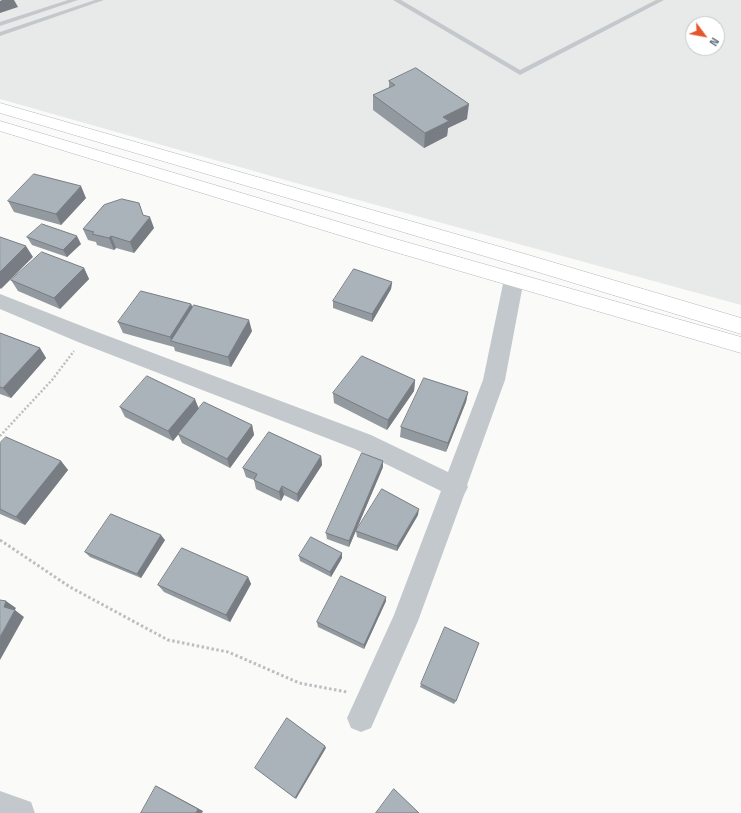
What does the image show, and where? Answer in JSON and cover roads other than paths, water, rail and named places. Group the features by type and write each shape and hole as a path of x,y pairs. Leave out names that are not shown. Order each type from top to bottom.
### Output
{"highway":[{"path":"0,108 525,261 741,326"},
{"path":"0,126 741,345"}],"street":[{"path":"361,718 405,621 456,487 494,380 514,279"},
{"path":"0,301 85,336 363,442 456,487"},
{"path":"0,806 20,813"}],"lane":[{"path":"0,24 75,0"},
{"path":"0,34 101,0"},
{"path":"396,0 520,73 661,0"}]}
